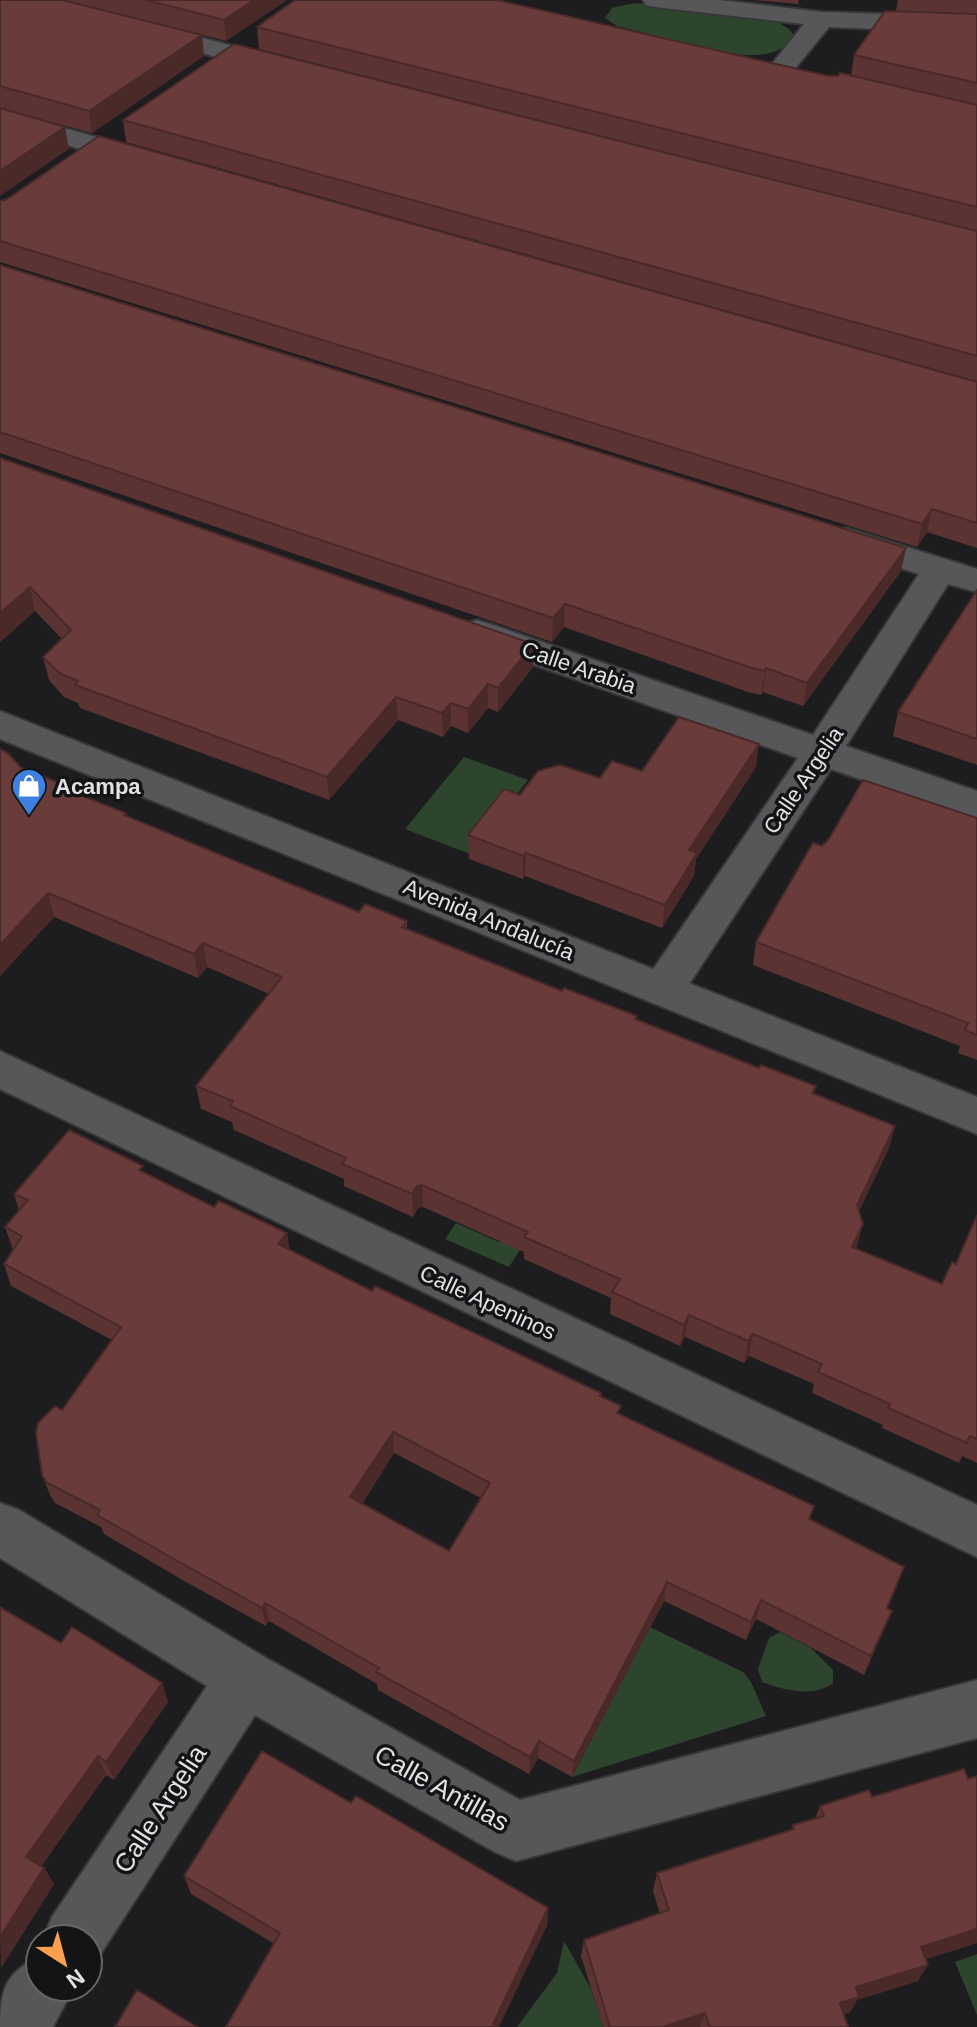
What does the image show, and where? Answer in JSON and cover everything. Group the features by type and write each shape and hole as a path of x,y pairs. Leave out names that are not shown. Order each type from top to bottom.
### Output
{"street":[{"path":"655,0 822,19 977,25"},
{"path":"780,70 822,19"},
{"path":"127,26 308,73"},
{"path":"206,70 256,35"},
{"path":"750,63 810,77"},
{"path":"0,118 110,137 173,167"},
{"path":"73,163 110,137"},
{"path":"823,532 977,581"},
{"name":"Calle Argelia","path":"663,989 940,569"},
{"name":"Calle Arabia","path":"452,623 977,806"},
{"name":"Avenida Andalucía","path":"0,724 977,1116"},
{"name":"Calle Apeninos","path":"0,1069 977,1532"},
{"name":"Calle Antillas","path":"0,1528 246,1678 516,1831 977,1709"},
{"name":"Calle Argelia","path":"85,1923 246,1678"},
{"path":"16,2027 32,2003"}],"green space":[{"path":"635,3 747,14 786,27 794,36 774,52 743,55 617,26 605,18 612,8"},
{"path":"464,757 528,780 470,854 405,829"},
{"path":"583,1150 509,1267 445,1239 456,1223 499,1242 533,1189"},
{"path":"594,1600 743,1672 751,1682 766,1716 572,1777 638,1650"},
{"path":"780,1632 811,1648 833,1670 833,1683 808,1691 789,1690 762,1682 758,1669 769,1638"},
{"path":"564,1941 591,1989 603,2027 517,2027 557,1973"},
{"path":"977,1954 977,2015 955,1962"}],"building":[{"path":"0,0 62,0 202,35 89,111 0,86"},
{"path":"146,0 254,0 224,20"},
{"path":"295,0 497,0 828,76 838,76 840,73 977,105 977,207 257,27"},
{"path":"885,11 977,14 977,83 854,55"},
{"path":"234,44 977,231 977,356 123,120"},
{"path":"0,108 65,127 0,171"},
{"path":"99,136 977,382 977,523 932,509 922,524 0,241 0,201"},
{"path":"0,265 906,548 807,683 766,668 765,671 752,668 565,604 553,618 0,432"},
{"path":"0,458 533,644 498,688 488,684 468,709 451,703 442,713 396,697 327,777 75,685 78,681 59,673 43,657 71,630 30,587 0,613"},
{"path":"977,590 977,739 898,712"},
{"path":"679,717 759,744 689,850 697,853 665,905 526,853 523,856 468,835 504,789 520,795 538,771 560,765 600,778 612,761 642,771"},
{"path":"0,749 8,753 21,768 126,813 124,815 359,912 365,904 407,921 402,927 562,991 564,988 637,1016 635,1019 759,1068 761,1065 816,1086 812,1093 895,1126 857,1205 863,1224 852,1247 942,1284 952,1262 956,1264 977,1215 977,1439 970,1436 967,1443 888,1408 890,1404 818,1372 822,1364 753,1334 748,1341 689,1315 684,1325 612,1292 620,1279 524,1237 528,1232 422,1185 417,1186 412,1194 342,1164 346,1158 230,1106 233,1101 196,1086 282,977 203,943 194,954 48,893 0,945"},
{"path":"863,780 977,818 977,1035 965,1030 968,1023 756,942 813,843 822,846 829,839"},
{"path":"69,1130 143,1166 139,1170 214,1207 219,1201 287,1233 278,1244 372,1291 375,1286 601,1393 600,1396 621,1406 617,1413 814,1506 809,1519 904,1567 887,1608 892,1611 871,1656 761,1600 751,1622 667,1582 574,1761 539,1741 530,1757 376,1672 379,1668 265,1603 262,1608 181,1563 97,1515 100,1510 47,1483 42,1475 36,1433 38,1423 55,1406 62,1410 121,1327 4,1264 22,1236 5,1227 28,1200 14,1194","holes":["393,1432 490,1483 449,1551 350,1497"]},
{"path":"0,1607 61,1643 72,1627 162,1683 106,1762 98,1756 26,1857 44,1868 0,1937"},
{"path":"262,1751 351,1803 356,1796 548,1908 493,2024 499,2027 226,2027 280,1933 184,1876"},
{"path":"964,1769 968,1779 977,1776 977,1929 921,1947 928,1965 856,1987 859,1997 840,2003 848,2027 710,2027 705,2013 663,2027 610,2027 584,1940 669,1910 657,1873 794,1829 793,1825 824,1816 820,1806 869,1790 872,1797"},
{"path":"137,1990 197,2027 115,2027"}],"place":[{"name":"Acampa","path":"29,817"}]}
